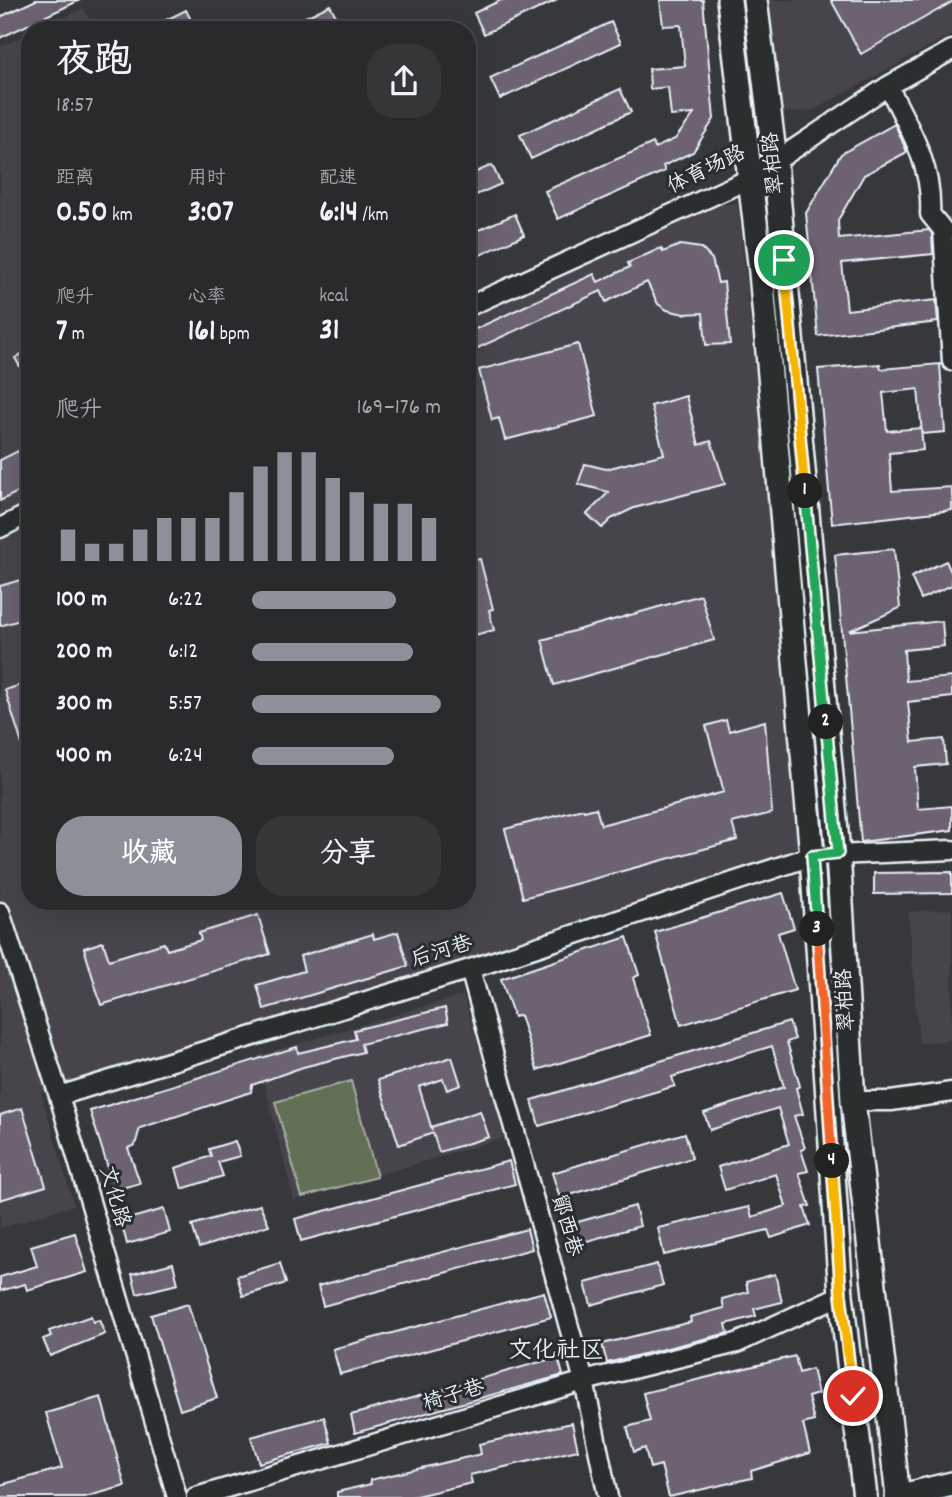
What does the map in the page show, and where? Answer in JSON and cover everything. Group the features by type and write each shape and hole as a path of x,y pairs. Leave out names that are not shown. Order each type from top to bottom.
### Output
{"main road":[{"name":"翠柏路","path":"729,0 761,272 812,856 841,1295 865,1497"},
{"name":"翠柏路","path":"755,0 775,161 838,853 853,1101 898,1497"},
{"path":"898,1497 952,1484"}],"street":[{"name":"体育场路","path":"476,303 748,179 888,86 952,50"},
{"path":"888,86 921,151 932,189 930,214 943,230 952,361"},
{"path":"0,527 21,517"},
{"name":"后河巷","path":"59,1096 470,969 812,856 952,850"},
{"name":"文化路","path":"0,912 59,1096 177,1497"},
{"name":"鄮西巷","path":"470,969 584,1381 608,1497"},
{"path":"853,1101 891,1101 952,1092"},
{"name":"椅子巷","path":"196,1497 584,1381 737,1343 841,1295"}],"shaded area":[{"path":"762,0 952,0 952,34 812,111 783,113 775,100"},
{"path":"84,8 90,21 56,21"},
{"path":"21,37 21,910 476,910 476,314 711,206 738,203 803,840 786,858 41,1092 74,1205 0,1228 0,47"},
{"path":"952,909 952,1040 919,1043 908,912"},
{"path":"463,995 506,1137 294,1200 257,1056"}],"green space":[{"path":"351,1081 377,1177 302,1197 275,1102"}],"building":[{"path":"36,0 80,0 36,21 21,21 21,28 0,38 0,17"},
{"path":"501,0 557,0 484,34 474,13"},
{"path":"660,0 703,0 714,119 693,152 663,166 665,171 558,219 545,191 653,143 655,148 675,139 694,114 671,116 668,87 650,89 649,69 685,66 681,25 663,26"},
{"path":"831,0 952,0 952,2 861,54"},
{"path":"330,5 338,21 297,21"},
{"path":"186,10 192,21 164,21"},
{"path":"611,22 621,43 500,99 490,78"},
{"path":"620,89 631,112 531,159 520,135"},
{"path":"895,124 907,152 864,175 838,220 839,239 929,230 932,234 933,254 842,263 847,310 936,300 938,322 818,336 806,213 841,154"},
{"path":"492,165 501,184 476,195 476,172"},
{"path":"515,214 524,235 476,257 476,231"},
{"path":"680,245 701,248 712,259 718,283 724,282 730,344 706,345 703,313 684,314 667,310 658,304 647,282 606,302 601,291 476,349 476,329 594,274 598,282 630,267 628,263 661,248 663,252"},
{"path":"578,344 597,416 505,440 499,418 492,420 479,370"},
{"path":"21,354 21,368 15,358"},
{"path":"880,364 881,369 940,364 945,432 922,434 918,389 883,393 887,431 921,428 923,450 889,453 892,491 952,487 952,510 832,524 818,369"},
{"path":"686,396 699,445 711,441 725,484 634,508 611,519 602,528 587,514 609,492 578,484 585,464 606,469 664,454 651,406"},
{"path":"21,450 21,490 0,501 0,460"},
{"path":"894,549 900,608 849,631 942,621 944,646 904,650 906,681 952,677 952,697 908,702 912,742 944,739 946,764 915,767 918,809 952,806 952,830 861,842 835,555"},
{"path":"480,559 493,609 489,610 494,630 476,635 476,560"},
{"path":"946,561 952,574 952,585 921,599 911,577"},
{"path":"21,580 21,620 0,626 0,586"},
{"path":"701,595 714,640 554,685 542,640"},
{"path":"21,685 21,741 5,690"},
{"path":"726,720 729,731 765,721 772,813 732,823 737,840 523,898 505,829 596,808 601,825 724,792 706,726"},
{"path":"952,872 952,893 874,894 874,873"},
{"path":"783,893 794,928 778,933 795,990 681,1025 655,932"},
{"path":"258,915 270,954 101,1005 84,948 103,942 109,960 164,943 167,950 201,940 199,933"},
{"path":"398,932 408,966 264,1009 257,985 304,971 300,956 373,934 374,939"},
{"path":"627,937 639,975 633,978 651,1035 537,1070 520,1015 514,1017 501,979"},
{"path":"445,1008 448,1023 361,1044 363,1052 303,1067 252,1085 251,1092 140,1128 135,1145 128,1148 140,1183 115,1190 90,1111 297,1047 298,1053 356,1039 354,1030"},
{"path":"789,1022 795,1039 787,1042 800,1086 796,1088 803,1114 794,1116 805,1148 801,1150 808,1171 799,1173 810,1206 804,1207 810,1225 771,1238 768,1230 664,1255 658,1228 749,1207 752,1217 786,1206 776,1174 725,1190 718,1167 789,1144 778,1108 710,1130 704,1113 784,1087 772,1046 672,1077 675,1086 539,1126 532,1100"},
{"path":"452,1057 461,1085 447,1090 443,1079 419,1087 431,1127 480,1111 489,1137 439,1152 433,1133 399,1145 378,1080"},
{"path":"22,1108 46,1186 0,1200 0,1115"},
{"path":"685,1133 692,1158 560,1198 552,1173"},
{"path":"235,1141 240,1156 218,1162 223,1176 182,1189 176,1168 211,1156 209,1149"},
{"path":"509,1161 515,1184 301,1241 295,1219"},
{"path":"260,1205 269,1225 199,1248 192,1225"},
{"path":"635,1206 640,1226 573,1245 567,1225"},
{"path":"164,1209 170,1232 127,1244 121,1221"},
{"path":"527,1229 532,1249 323,1306 318,1286"},
{"path":"75,1233 87,1272 27,1290 25,1284 0,1291 0,1277 37,1266 31,1246"},
{"path":"173,1263 178,1284 137,1294 132,1274"},
{"path":"280,1263 286,1283 243,1296 237,1276"},
{"path":"657,1264 663,1285 591,1305 585,1283"},
{"path":"775,1274 782,1302 754,1309 756,1316 726,1324 728,1333 607,1363 602,1344 691,1322 690,1317 724,1308 722,1299 748,1292 746,1282"},
{"path":"544,1292 551,1317 340,1374 333,1349"},
{"path":"188,1304 217,1398 180,1410 151,1315"},
{"path":"91,1316 93,1322 99,1320 105,1334 50,1356 43,1339 51,1336 49,1331"},
{"path":"795,1356 799,1373 812,1369 818,1394 808,1397 814,1421 803,1424 810,1453 751,1471 752,1478 669,1497 661,1465 650,1468 645,1448 634,1452 627,1427 650,1421 643,1393"},
{"path":"558,1357 563,1375 355,1433 351,1415"},
{"path":"101,1397 125,1486 85,1497 0,1497 0,1485 62,1468 46,1413"},
{"path":"324,1417 331,1443 259,1463 251,1437"},
{"path":"572,1423 578,1450 470,1475 472,1483 412,1497 337,1497 337,1492 371,1484 370,1480 481,1454 479,1444"}],"district":[{"name":"文化社区","path":"556,1352"}],"route":[{"path":"784,260 838,853 812,856 841,1295 853,1396"}]}
